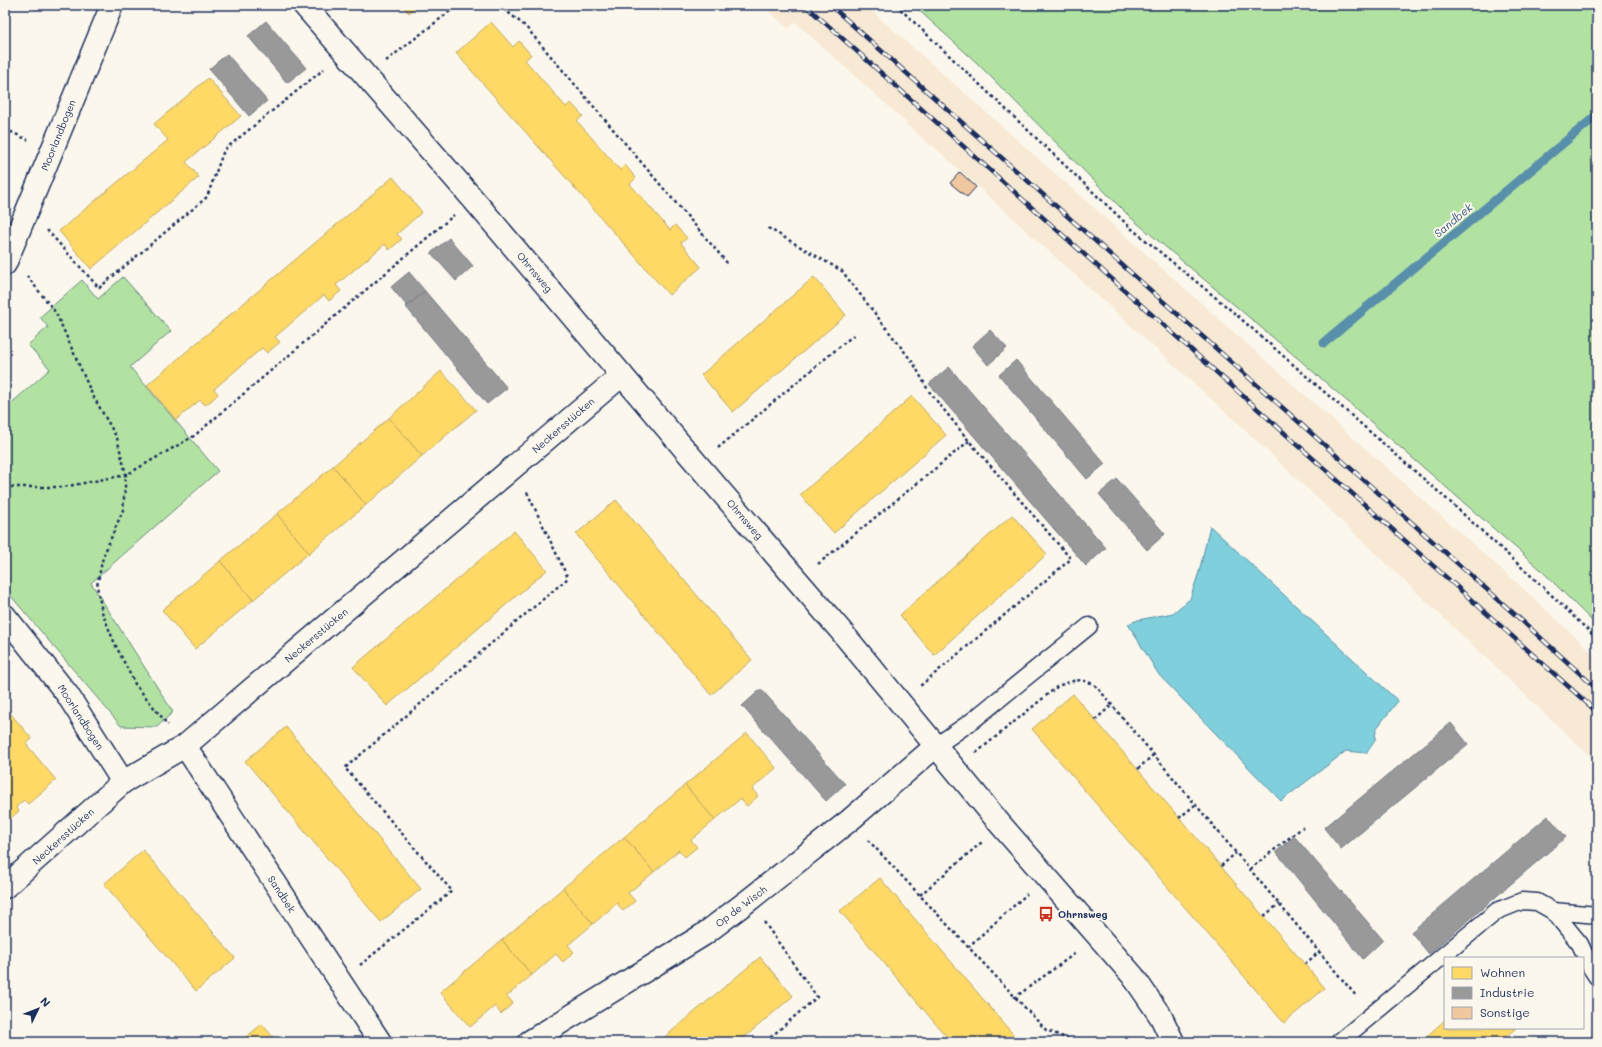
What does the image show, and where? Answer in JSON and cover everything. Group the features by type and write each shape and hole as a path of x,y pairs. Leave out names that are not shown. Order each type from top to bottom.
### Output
{"street":[{"name":"Moorlandbogen","path":"7,259 112,5"},
{"name":"Ohrnsweg","path":"304,5 473,199 798,581 1001,825 1133,976 1161,1017 1174,1042"},
{"name":"Neckersstücken","path":"5,887 123,782 185,746 622,375"},
{"name":"Moorlandbogen","path":"5,616 68,694 123,782"},
{"name":"Sandbek","path":"185,746 380,1042"},
{"name":"Op de Wisch","path":"529,1042 702,935 749,900 850,820 936,746"}],"lane":[{"path":"936,746 972,722 1089,626"},
{"path":"1339,1042 1497,911 1522,901 1537,902 1552,911 1580,944 1591,968 1597,976"},
{"path":"1552,911 1597,915"}],"path":[{"path":"366,76 458,5"},
{"path":"499,5 525,26 728,264"},
{"path":"896,5 1132,229 1232,312 1450,502 1541,585 1597,639"},
{"path":"28,208 99,288 207,197 224,150 345,52"},
{"path":"5,487 63,487 126,475 194,436 473,199"},
{"path":"768,228 842,271 914,364 928,390 969,441 1071,558 900,704"},
{"path":"7,259 56,313 92,394 117,438 126,475 123,510 103,557 97,586 102,612 134,684 185,746"},
{"path":"698,465 856,333"},
{"path":"798,581 969,441"},
{"path":"340,981 452,892 345,768 568,578 514,467"},
{"path":"955,770 1058,686 1070,682 1086,680 1096,686 1358,999"},
{"path":"1095,720 1112,705"},
{"path":"1138,769 1153,755"},
{"path":"1179,818 1195,804"},
{"path":"850,820 1014,998 1046,1030 1076,1042"},
{"path":"920,896 1001,825"},
{"path":"1250,869 1303,827"},
{"path":"1221,866 1236,853"},
{"path":"968,947 1046,877"},
{"path":"749,900 818,997 765,1042"},
{"path":"1264,916 1279,904"},
{"path":"1014,998 1098,936"},
{"path":"1305,964 1319,952"},
{"path":"1529,1042 1532,1040 1534,1042"}],"shaded area":[{"path":"767,5 865,5 1519,585 1597,657 1597,763 1242,427 795,22 789,29 764,7"}],"green space":[{"path":"913,5 1597,5 1597,626 1539,568 1302,362 1130,217 976,62"},
{"path":"123,277 171,331 130,367 218,471 91,583 173,712 157,727 121,726 5,589 5,411 8,408 7,407 50,369 28,345 48,327 40,317 82,280 98,299"}],"water":[{"path":"1210,526 1398,701 1376,729 1375,741 1366,753 1346,751 1281,801 1159,675 1128,624 1138,620 1173,613 1190,599 1199,572"}],"building: Wohnen":[{"path":"402,5 418,5 409,13"},
{"path":"491,22 513,47 519,41 531,55 525,60 566,107 571,103 583,116 577,121 620,170 625,165 636,178 630,184 670,230 675,225 687,238 681,243 701,267 669,295 456,53"},
{"path":"208,78 241,116 186,162 199,177 91,269 59,231 168,140 154,124"},
{"path":"393,177 422,212 397,234 402,239 389,250 385,244 336,285 341,291 329,301 324,295 275,337 280,342 273,348 267,353 262,348 214,389 218,394 212,400 205,405 200,400 176,420 147,385"},
{"path":"814,277 846,315 733,412 701,375"},
{"path":"441,371 476,410 422,456 389,418"},
{"path":"912,396 946,435 834,533 800,495"},
{"path":"389,418 422,456 366,505 333,466"},
{"path":"333,466 366,505 309,553 277,514"},
{"path":"616,500 752,660 711,695 576,534"},
{"path":"277,514 309,553 253,600 220,561"},
{"path":"1012,515 1047,554 934,655 900,615"},
{"path":"514,531 547,570 387,706 353,667"},
{"path":"220,561 253,600 195,649 162,610"},
{"path":"1073,694 1325,988 1284,1023 1032,729"},
{"path":"5,707 32,739 26,744 56,780 28,804 24,800 16,807 19,811 5,823"},
{"path":"286,727 421,889 381,922 245,761"},
{"path":"747,733 776,768 752,789 758,796 747,806 740,799 715,820 685,785"},
{"path":"685,785 715,820 691,840 697,847 685,857 679,850 654,872 624,837"},
{"path":"624,837 654,872 628,893 635,901 623,911 617,903 593,924 563,888"},
{"path":"143,850 235,958 196,991 104,884"},
{"path":"880,878 1017,1039 1013,1042 951,1042 840,911"},
{"path":"563,888 593,924 568,945 574,952 563,962 556,954 532,975 502,940"},
{"path":"502,940 532,975 507,996 513,1003 501,1014 495,1006 470,1027 440,992"},
{"path":"760,957 793,996 739,1042 659,1042"},
{"path":"1444,1021 1444,1029 1515,1029 1500,1042 1420,1042"},
{"path":"262,1024 277,1042 240,1042"}],"building: Industrie":[{"path":"266,21 306,68 287,83 248,36"},
{"path":"227,54 267,101 249,116 209,69"},
{"path":"449,238 473,266 456,281 431,253"},
{"path":"409,272 425,291 407,306 391,287"},
{"path":"425,291 507,388 487,404 406,307"},
{"path":"990,330 1007,348 988,365 972,346"},
{"path":"1016,360 1105,464 1087,479 999,375"},
{"path":"949,367 1106,548 1086,566 929,384"},
{"path":"1117,479 1165,534 1147,550 1099,494"},
{"path":"761,689 845,784 826,801 742,706"},
{"path":"1451,723 1468,744 1341,849 1324,828"},
{"path":"1548,816 1566,837 1429,954 1411,932"},
{"path":"1294,836 1383,940 1363,959 1276,852"}],"building: Sonstige":[{"path":"960,172 976,187 967,197 950,183"}],"waterway":[{"name":"Sandbek","path":"1324,343 1597,115"}],"railway":[{"path":"805,5 1597,712"},
{"path":"830,5 1597,689"}],"place":[{"name":"Ohrnsweg","path":"1046,914"}]}
